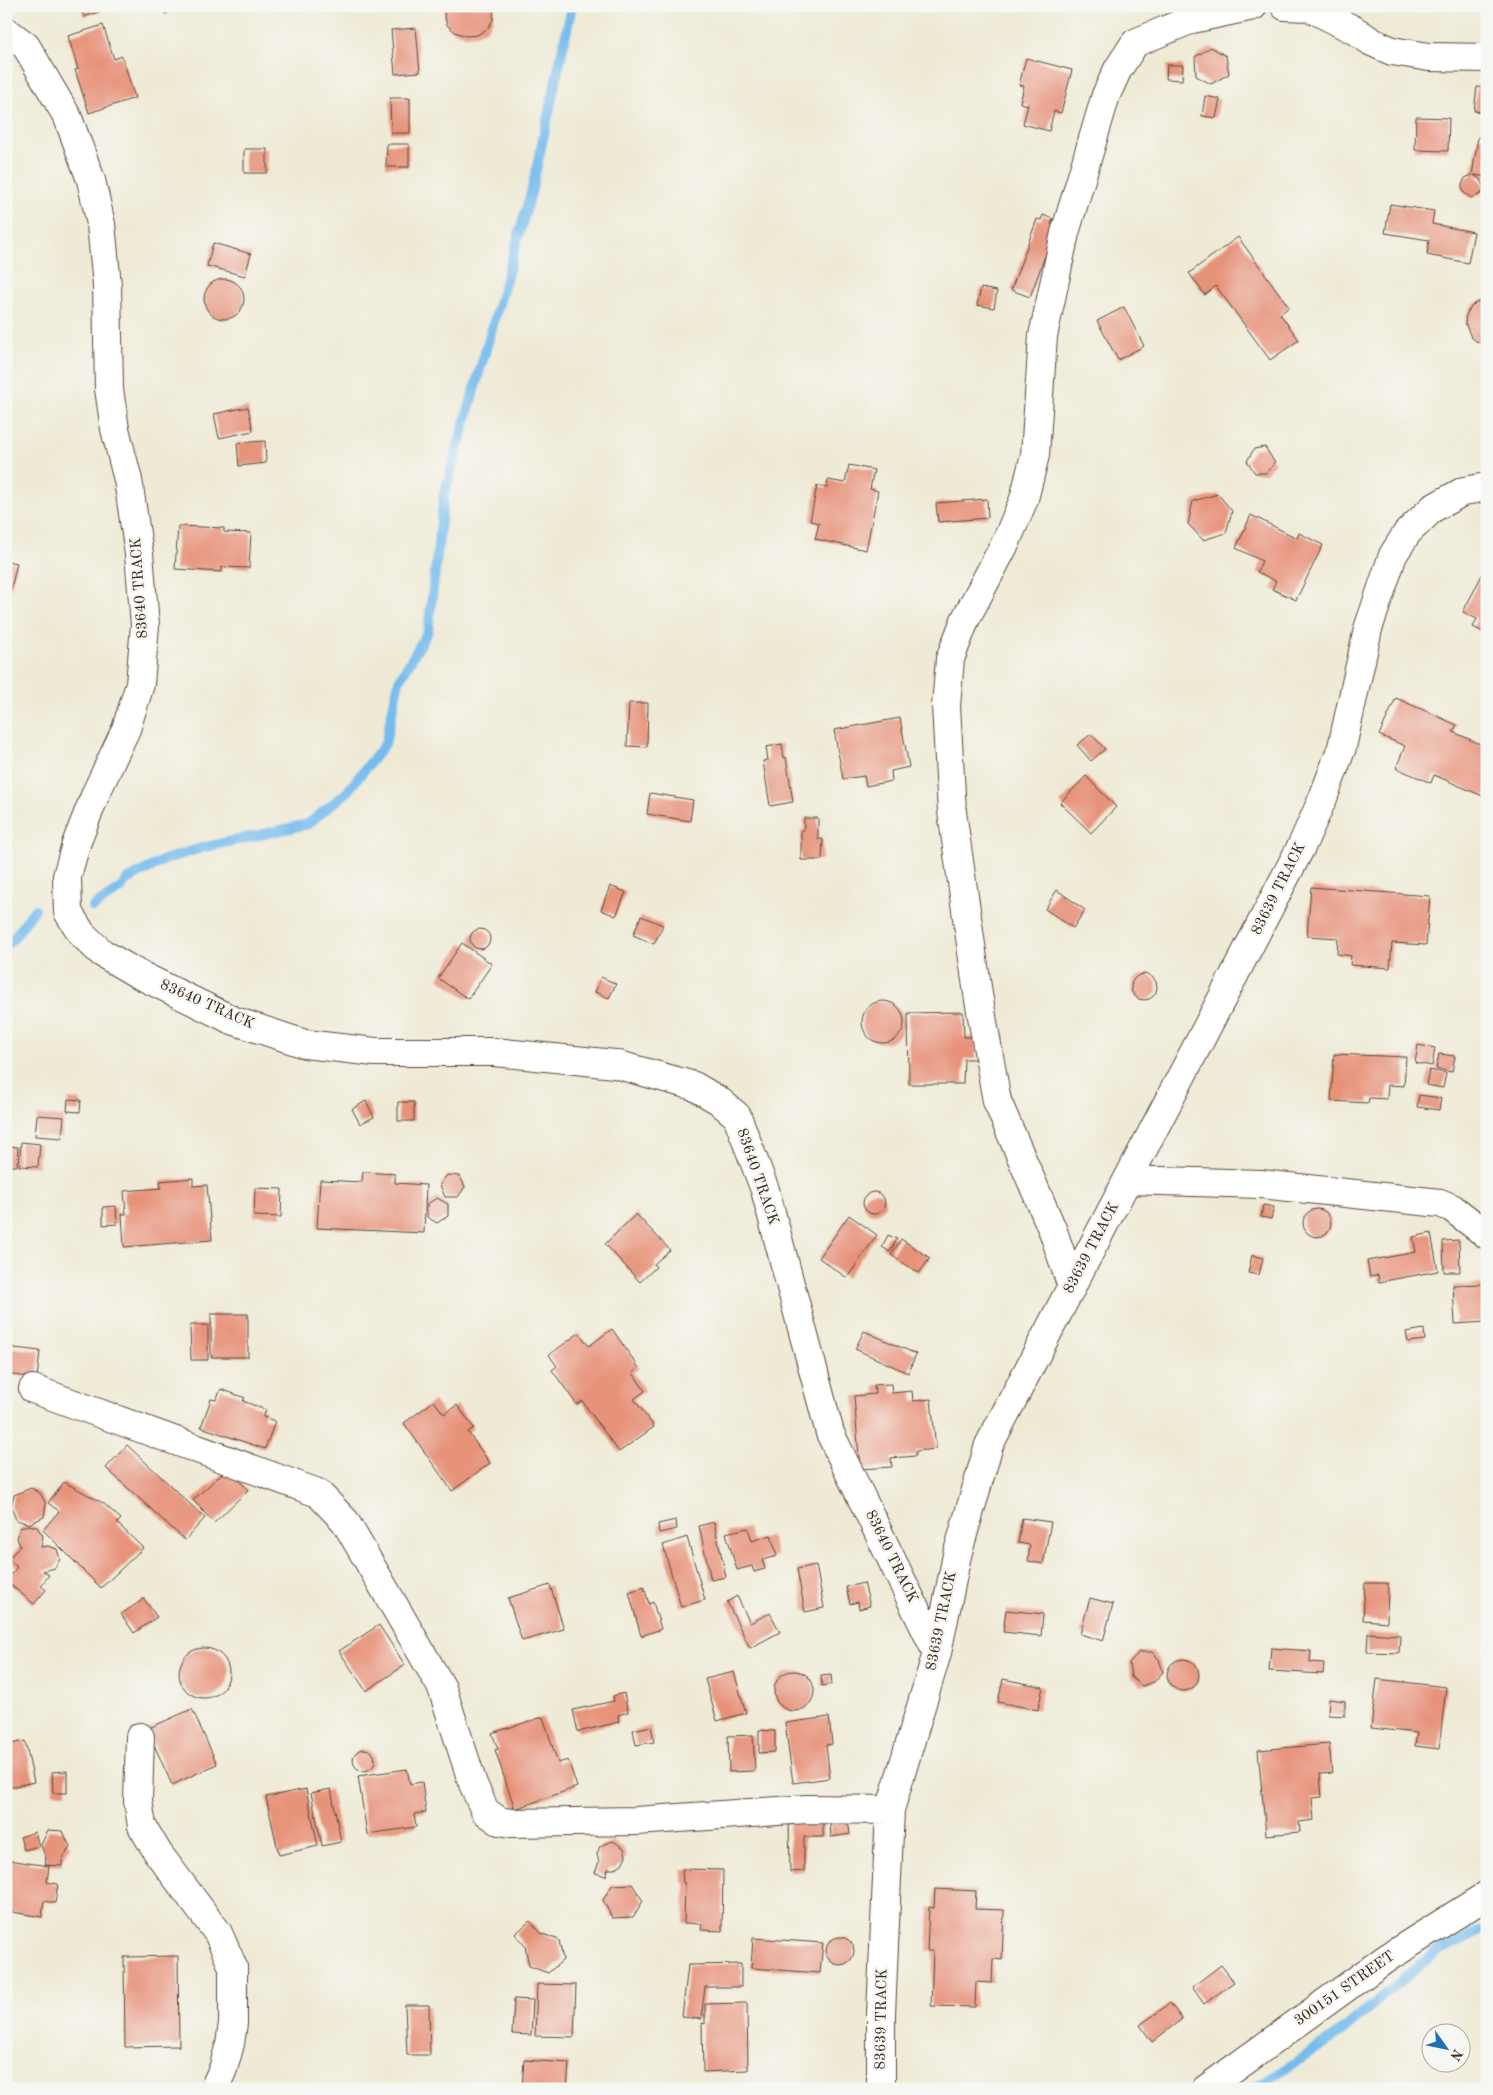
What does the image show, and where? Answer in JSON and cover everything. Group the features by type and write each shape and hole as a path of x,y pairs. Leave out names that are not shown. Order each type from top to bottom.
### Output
{"street":[{"path":"1072,1287 1053,1231 997,1101 978,994 952,812 946,706 950,659 965,620 1006,542 1024,499 1035,455 1043,336 1065,234 1106,95 1118,69 1135,43 1192,19 1253,6"},
{"path":"1285,6 1309,7 1392,51 1429,58 1487,58"},
{"name":"83640 TRACK","path":"6,31 26,46 68,118 91,180 100,224 107,285 109,389 115,429 128,480 139,554 145,625 140,684 126,730 96,792 76,844 67,876 68,912 82,934 102,952 136,973 232,1020 305,1044 375,1052 494,1052 615,1064 694,1086 718,1100 736,1116 765,1190 830,1433 937,1653"},
{"name":"83639 TRACK","path":"881,2089 880,2014 890,1810 937,1653 956,1555 989,1445 1302,845 1323,798 1342,747 1368,630 1393,555 1407,533 1433,508 1464,491 1487,488"},
{"path":"1128,1180 1261,1184 1440,1203 1460,1214 1487,1235"},
{"path":"33,1389 318,1493 345,1521 442,1688 473,1784 485,1811 499,1821 511,1823 636,1821 807,1809 890,1810"},
{"path":"140,1737 138,1801 142,1826 158,1853 218,1933 233,1967 233,2023 230,2044 223,2069 214,2089"},
{"name":"300151 STREET","path":"1206,2089 1388,1958 1487,1895"}],"building":[{"path":"80,6 102,6 104,10 84,17"},
{"path":"162,6 182,6 165,14"},
{"path":"445,6 494,6 493,20 487,29 477,35 466,36 455,32 447,25 444,14"},
{"path":"103,25 114,59 122,56 135,98 89,113 75,70 78,69 68,36"},
{"path":"416,28 420,72 395,74 391,30"},
{"path":"1211,47 1226,56 1229,74 1211,84 1196,76 1195,57"},
{"path":"1026,58 1072,70 1061,113 1054,111 1049,131 1023,124 1028,105 1020,103 1024,86 1019,85"},
{"path":"1167,65 1183,65 1182,80 1166,79"},
{"path":"1477,87 1487,88 1487,112 1474,111"},
{"path":"1205,96 1220,99 1216,118 1202,116"},
{"path":"390,98 410,98 410,133 391,133"},
{"path":"1416,117 1449,118 1448,151 1415,150"},
{"path":"1478,137 1487,138 1487,177 1474,175 1482,181 1484,188 1481,194 1471,198 1463,192 1462,185 1465,178 1472,175"},
{"path":"387,144 409,144 409,167 386,167"},
{"path":"244,149 267,149 267,173 244,173"},
{"path":"1390,204 1434,211 1432,224 1474,232 1468,263 1427,255 1429,240 1385,233"},
{"path":"1043,215 1053,219 1051,224 1056,226 1030,297 1011,290 1037,219 1041,220"},
{"path":"1238,237 1289,307 1280,314 1299,340 1270,360 1216,286 1205,295 1189,273"},
{"path":"213,243 251,254 245,276 207,266"},
{"path":"224,279 238,285 244,299 238,313 224,319 210,313 204,299 210,285"},
{"path":"981,288 997,291 994,308 977,305"},
{"path":"1487,300 1487,344 1476,341 1471,337 1465,323 1466,315 1470,308 1475,303"},
{"path":"1124,307 1144,346 1118,360 1097,321"},
{"path":"248,407 253,431 219,438 214,414"},
{"path":"265,441 266,463 239,466 237,443"},
{"path":"1265,447 1275,463 1266,473 1255,473 1247,461 1254,449"},
{"path":"849,465 874,470 870,489 878,491 866,550 815,539 819,523 810,521 817,486 827,488 828,480 845,483"},
{"path":"1218,494 1232,511 1226,533 1203,540 1188,524 1193,501"},
{"path":"987,499 988,518 938,522 936,503"},
{"path":"1251,515 1297,538 1299,533 1323,545 1296,600 1272,589 1276,581 1257,572 1262,561 1236,548"},
{"path":"178,526 224,528 224,532 251,533 249,568 222,567 222,572 175,569"},
{"path":"6,561 17,563 11,589 6,588"},
{"path":"1483,573 1487,575 1487,634 1473,627 1477,619 1463,612"},
{"path":"1396,698 1457,725 1453,732 1487,747 1487,793 1485,797 1434,775 1431,783 1396,768 1405,746 1379,735"},
{"path":"629,703 648,703 647,747 627,746"},
{"path":"900,718 909,767 891,771 892,781 866,786 864,776 843,779 834,730"},
{"path":"1091,734 1105,749 1091,761 1077,745"},
{"path":"782,744 784,758 786,757 793,802 770,806 763,761 768,760 766,747"},
{"path":"1086,776 1116,807 1091,833 1060,803"},
{"path":"650,793 693,800 690,821 647,814"},
{"path":"804,818 818,818 818,839 823,839 822,860 801,860 801,830 804,830"},
{"path":"610,886 626,892 616,916 601,910"},
{"path":"1311,887 1430,896 1426,945 1392,943 1390,968 1350,965 1351,956 1337,954 1338,938 1307,936"},
{"path":"1057,890 1085,910 1073,928 1045,909"},
{"path":"641,916 663,925 654,944 633,935"},
{"path":"476,929 484,929 490,935 490,943 484,949 476,949 470,943 470,935"},
{"path":"462,943 492,964 468,999 438,978"},
{"path":"1144,974 1153,978 1157,987 1153,996 1144,1000 1135,996 1131,987 1135,978"},
{"path":"601,977 616,984 609,998 595,992"},
{"path":"887,1001 895,1004 901,1010 904,1022 901,1034 895,1040 879,1043 871,1040 865,1034 862,1018 865,1010 871,1004"},
{"path":"963,1012 964,1037 976,1037 976,1059 964,1059 963,1084 909,1084 908,1013"},
{"path":"1418,1045 1435,1048 1432,1066 1415,1063"},
{"path":"1334,1054 1406,1057 1404,1086 1388,1085 1387,1099 1369,1098 1368,1103 1331,1101"},
{"path":"1439,1054 1455,1056 1452,1072 1436,1069"},
{"path":"1429,1070 1446,1073 1443,1088 1426,1085"},
{"path":"1419,1095 1441,1098 1439,1110 1417,1107"},
{"path":"68,1099 81,1100 80,1112 67,1111"},
{"path":"366,1101 374,1117 360,1124 352,1109"},
{"path":"398,1102 414,1102 414,1121 398,1121"},
{"path":"37,1115 64,1117 62,1138 35,1136"},
{"path":"21,1142 40,1144 38,1167 19,1166"},
{"path":"6,1146 18,1147 17,1166 6,1166"},
{"path":"363,1172 395,1174 395,1183 426,1185 424,1233 317,1228 320,1180 362,1182"},
{"path":"447,1175 460,1176 465,1187 458,1197 445,1197 440,1185"},
{"path":"193,1178 193,1186 207,1185 212,1240 124,1247 122,1214 126,1214 124,1191 161,1188 160,1181"},
{"path":"255,1188 282,1189 281,1217 254,1216"},
{"path":"874,1192 882,1195 885,1203 882,1211 874,1214 866,1211 863,1203 866,1195"},
{"path":"437,1198 448,1204 448,1216 437,1223 427,1217 427,1204"},
{"path":"1263,1205 1274,1207 1271,1219 1261,1217"},
{"path":"116,1206 117,1224 103,1225 103,1207"},
{"path":"1317,1209 1327,1213 1331,1223 1327,1233 1317,1237 1307,1233 1303,1223 1307,1213"},
{"path":"636,1214 670,1250 654,1264 656,1267 640,1282 605,1244"},
{"path":"849,1215 877,1235 847,1278 819,1258"},
{"path":"1431,1233 1438,1271 1379,1282 1378,1275 1370,1277 1367,1261 1416,1252 1413,1237"},
{"path":"888,1235 897,1239 890,1252 882,1247"},
{"path":"901,1239 930,1258 919,1273 891,1255"},
{"path":"1459,1240 1460,1272 1444,1272 1443,1241"},
{"path":"1252,1255 1263,1258 1259,1275 1248,1273"},
{"path":"1487,1284 1487,1322 1455,1324 1453,1285"},
{"path":"211,1314 248,1314 248,1357 211,1357"},
{"path":"190,1325 208,1325 208,1360 191,1360"},
{"path":"612,1329 639,1368 633,1373 645,1391 634,1399 654,1427 619,1452 582,1401 577,1405 552,1370 557,1366 549,1355 579,1333 589,1346"},
{"path":"1424,1329 1425,1340 1408,1342 1406,1332"},
{"path":"864,1331 916,1354 908,1373 855,1349"},
{"path":"6,1347 40,1351 37,1378 6,1374"},
{"path":"891,1384 892,1393 912,1391 913,1401 931,1399 936,1449 916,1451 916,1456 891,1458 892,1467 860,1469 854,1396 875,1394 874,1385"},
{"path":"221,1389 245,1398 243,1401 266,1410 263,1417 275,1421 265,1449 201,1427 211,1399 216,1400"},
{"path":"434,1401 444,1414 457,1405 474,1428 468,1432 490,1463 452,1491 404,1423"},
{"path":"127,1445 205,1518 185,1540 106,1468"},
{"path":"228,1468 248,1490 214,1523 193,1500"},
{"path":"64,1482 103,1503 121,1519 117,1523 143,1548 101,1588 43,1530 59,1511 48,1503"},
{"path":"31,1488 40,1493 46,1504 44,1517 29,1524 16,1520 11,1506 14,1495"},
{"path":"1022,1518 1051,1522 1043,1564 1028,1561 1030,1545 1018,1543"},
{"path":"676,1520 677,1529 659,1533 658,1524"},
{"path":"714,1522 726,1577 711,1580 699,1526"},
{"path":"28,1525 37,1527 43,1536 41,1547 48,1546 57,1549 60,1559 55,1568 43,1571 49,1575 41,1586 46,1590 34,1604 6,1581 17,1567 8,1559 20,1546 17,1538 20,1528"},
{"path":"748,1528 752,1541 771,1535 777,1556 762,1560 765,1569 754,1572 752,1566 737,1570 726,1533"},
{"path":"687,1537 705,1600 681,1607 663,1545"},
{"path":"816,1565 824,1608 805,1612 797,1569"},
{"path":"864,1583 870,1606 859,1609 858,1602 850,1604 846,1587"},
{"path":"1365,1583 1388,1583 1387,1622 1363,1620"},
{"path":"550,1585 564,1629 522,1641 508,1598"},
{"path":"644,1587 649,1604 653,1602 661,1629 641,1636 629,1592"},
{"path":"737,1596 750,1623 770,1613 780,1632 750,1648 727,1602"},
{"path":"1090,1598 1113,1604 1103,1641 1080,1634"},
{"path":"144,1599 157,1617 134,1633 121,1614"},
{"path":"1006,1610 1043,1614 1041,1636 1003,1632"},
{"path":"379,1625 405,1665 366,1691 339,1651"},
{"path":"1368,1633 1400,1635 1399,1653 1367,1652"},
{"path":"204,1648 213,1650 224,1659 229,1673 227,1682 218,1693 204,1698 195,1696 184,1687 179,1673 181,1664 190,1653"},
{"path":"1271,1648 1311,1651 1310,1662 1324,1663 1323,1674 1269,1671"},
{"path":"1139,1652 1152,1652 1159,1659 1163,1672 1154,1682 1142,1686 1131,1677 1129,1663"},
{"path":"1183,1659 1189,1660 1194,1664 1198,1669 1198,1681 1194,1686 1189,1690 1183,1691 1177,1690 1172,1686 1168,1681 1167,1675 1168,1669 1172,1664 1177,1660"},
{"path":"798,1671 805,1674 811,1680 814,1691 813,1699 805,1708 798,1711 790,1711 783,1708 775,1699 774,1687 777,1680 786,1672"},
{"path":"734,1672 746,1713 717,1721 705,1679"},
{"path":"831,1675 832,1684 822,1686 821,1676"},
{"path":"1003,1679 1043,1687 1038,1710 998,1702"},
{"path":"1377,1679 1446,1687 1439,1749 1415,1746 1417,1733 1371,1728"},
{"path":"624,1693 628,1712 618,1715 619,1722 578,1732 573,1710 614,1701 613,1696"},
{"path":"1329,1699 1345,1701 1345,1716 1328,1715"},
{"path":"192,1709 217,1764 172,1785 147,1729"},
{"path":"543,1717 558,1763 568,1760 577,1787 515,1809 495,1750 498,1749 492,1733"},
{"path":"829,1717 832,1744 826,1745 830,1778 793,1783 785,1723"},
{"path":"651,1726 654,1742 636,1745 633,1730"},
{"path":"759,1730 775,1731 775,1752 759,1753"},
{"path":"753,1735 755,1771 729,1772 728,1736"},
{"path":"25,1741 34,1782 6,1788 6,1745"},
{"path":"1329,1744 1332,1773 1320,1774 1322,1797 1312,1798 1314,1820 1299,1822 1300,1832 1266,1835 1258,1750"},
{"path":"364,1749 372,1752 375,1760 372,1768 364,1771 356,1768 353,1760 356,1752"},
{"path":"407,1769 410,1784 422,1782 426,1812 414,1814 416,1827 367,1834 358,1776"},
{"path":"67,1771 67,1793 53,1793 52,1772"},
{"path":"306,1789 318,1846 279,1855 266,1797"},
{"path":"331,1789 341,1842 322,1846 311,1793"},
{"path":"823,1821 823,1837 804,1837 804,1871 790,1872 789,1822"},
{"path":"848,1821 850,1834 831,1837 830,1824"},
{"path":"48,1830 63,1831 70,1847 62,1860 62,1866 45,1865 46,1859 41,1845"},
{"path":"35,1832 39,1846 24,1850 20,1837"},
{"path":"613,1841 624,1848 626,1856 622,1864 614,1869 608,1869 606,1876 595,1873 599,1862 597,1854 600,1846"},
{"path":"8,1860 49,1866 47,1882 58,1884 55,1903 44,1901 42,1917 6,1911"},
{"path":"682,1869 723,1870 722,1931 701,1930 702,1924 684,1923 685,1883 683,1883"},
{"path":"632,1884 643,1901 633,1917 612,1918 603,1900 612,1885"},
{"path":"935,1889 976,1891 975,1909 1004,1910 1002,1960 993,1959 992,1983 976,1982 975,2007 931,2006 933,1951 927,1951 929,1907 934,1908"},
{"path":"530,1921 541,1933 559,1940 563,1960 548,1973 529,1966 525,1946 515,1934"},
{"path":"840,1937 850,1941 854,1951 850,1961 840,1965 830,1961 826,1951 830,1941"},
{"path":"753,1938 823,1943 820,1973 751,1968"},
{"path":"178,1956 179,2046 125,2047 124,1957"},
{"path":"741,1964 741,1987 705,1987 701,2019 682,2017 688,1965"},
{"path":"1221,1965 1234,1982 1204,2004 1192,1987"},
{"path":"537,1984 576,1985 574,2037 535,2036"},
{"path":"514,1999 533,2000 531,2035 512,2034"},
{"path":"747,2003 748,2070 703,2072 702,2023 705,2024 705,2004"},
{"path":"1170,2003 1182,2019 1152,2042 1140,2025"},
{"path":"405,2005 429,2005 430,2055 407,2055"},
{"path":"524,2060 569,2063 567,2089 522,2089"}],"waterway":[{"path":"93,907 121,888 127,880 164,860 201,848 308,824 346,793 385,744 399,681 428,631 444,495 532,189 572,6"},
{"path":"6,945 13,939 35,909"},
{"path":"1254,2089 1333,2038 1436,1952 1487,1928"}]}
